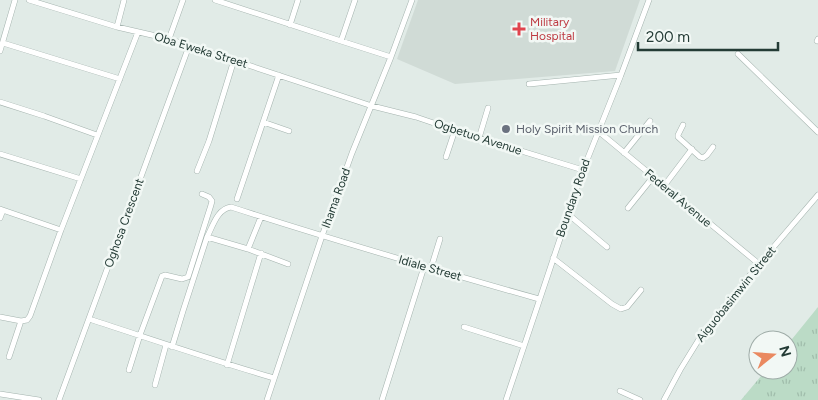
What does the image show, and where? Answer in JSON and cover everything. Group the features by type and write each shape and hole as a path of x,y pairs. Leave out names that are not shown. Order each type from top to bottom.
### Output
{"street":[{"path":"0,51 15,0"},
{"name":"Oba Eweka Street","path":"29,0 117,27 169,39 372,106"},
{"path":"117,27 124,0"},
{"path":"169,39 183,0"},
{"path":"215,0 391,57"},
{"path":"290,25 298,0"},
{"path":"340,41 355,0"},
{"name":"Ihama Road","path":"267,400 352,153 412,0"},
{"name":"Boundary Road","path":"506,400 583,170 649,0"},
{"path":"0,317 21,321 27,320 30,316 97,135 138,32"},
{"path":"2,43 120,79"},
{"name":"Oghosa Crescent","path":"59,400 189,46"},
{"path":"738,54 818,132"},
{"path":"197,172 212,132 234,60"},
{"path":"237,199 279,75"},
{"path":"530,84 621,75"},
{"path":"0,102 97,135"},
{"name":"Ogbetuo Avenue","path":"372,106 416,117 583,170"},
{"path":"479,138 488,108"},
{"path":"624,153 650,121"},
{"path":"263,122 289,131"},
{"path":"683,125 678,137 700,157 703,158 707,155 713,147"},
{"path":"446,157 455,130"},
{"name":"Federal Avenue","path":"598,131 759,264"},
{"path":"664,186 692,149"},
{"path":"0,154 81,179"},
{"path":"628,208 653,177"},
{"path":"130,370 140,335 162,276 165,274 182,279 188,277 212,201 202,194"},
{"name":"Aiguobasimwin Street","path":"664,400 701,336 818,194"},
{"name":"Idiale Street","path":"207,237 219,213 227,207 231,207 322,236 539,299"},
{"path":"0,218 1,210 61,230"},
{"path":"568,214 607,247"},
{"path":"248,249 261,217"},
{"path":"172,347 207,237 248,249 288,264"},
{"path":"431,268 440,239"},
{"path":"227,365 261,254"},
{"path":"553,258 612,304 622,309 627,307 641,290"},
{"path":"382,400 424,266"},
{"path":"89,319 227,365 274,378"},
{"path":"9,357 21,321"},
{"path":"464,327 524,346"},
{"path":"155,385 166,345"},
{"path":"620,392 640,400"},
{"path":"0,394 39,400"}],"shaded area":[{"name":"Military Hospital","path":"418,0 640,0 615,71 455,84 397,59"}],"green space":[{"path":"818,307 818,400 741,400 758,380 798,380 798,332"}],"place":[{"name":"Military Hospital","path":"519,29"},
{"name":"Holy Spirit Mission Church","path":"506,129"}]}
